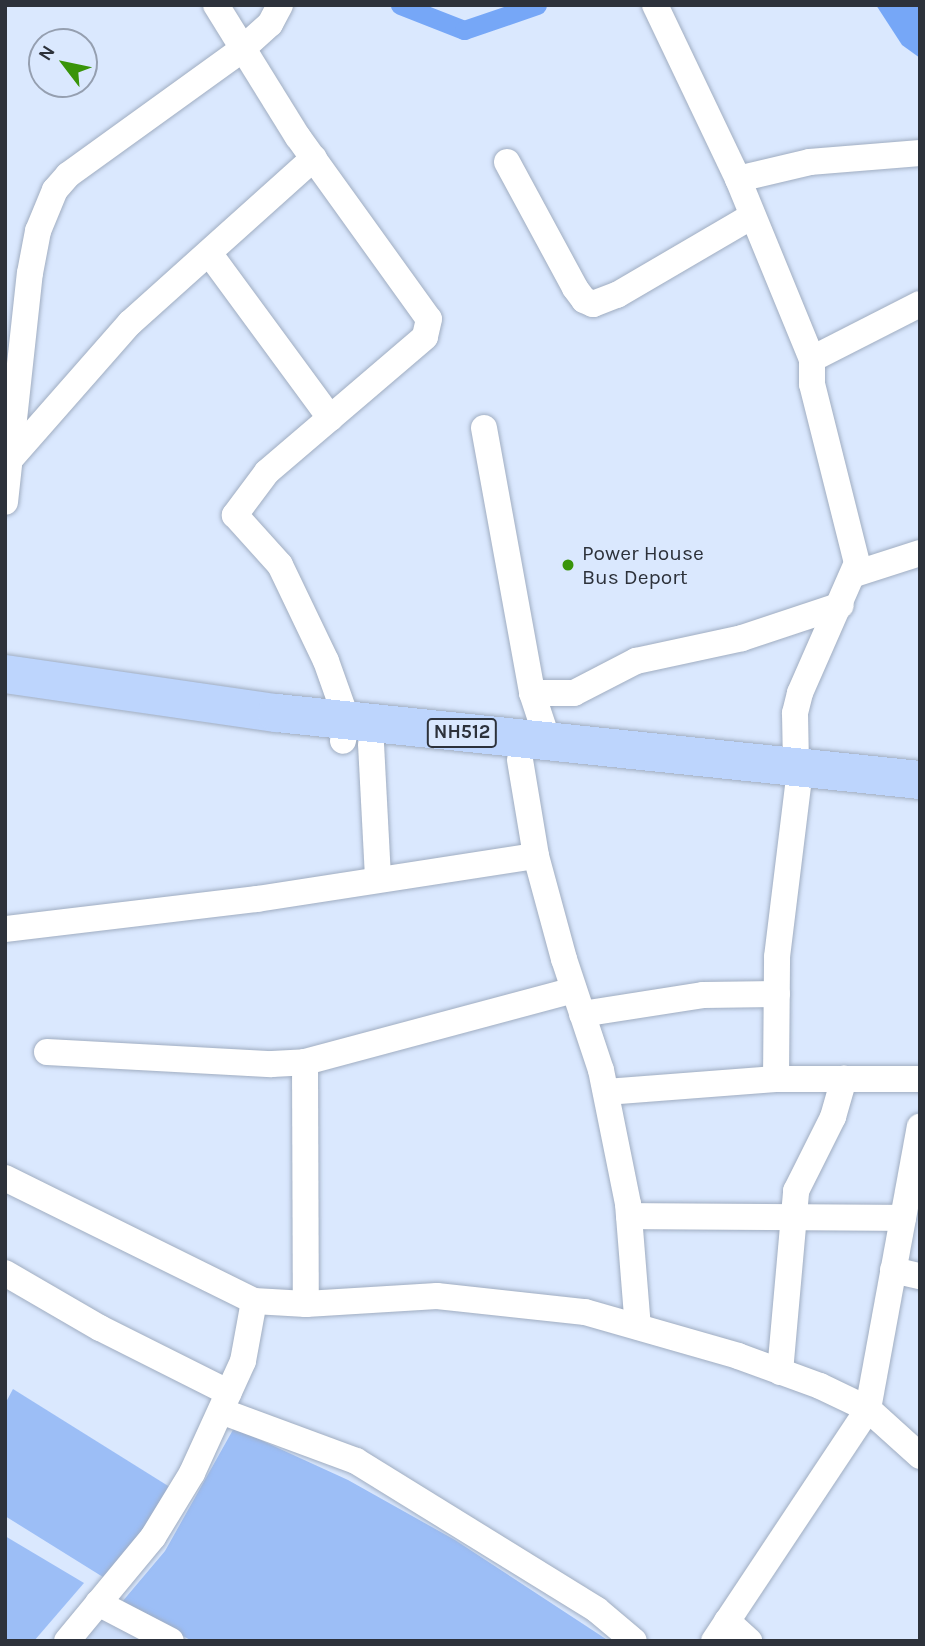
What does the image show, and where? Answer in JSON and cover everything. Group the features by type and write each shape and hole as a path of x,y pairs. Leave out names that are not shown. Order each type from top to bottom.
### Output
{"highway":[{"name":"NH512","path":"5,674 354,735"},
{"name":"NH512","path":"5,694 354,735 797,776 920,780"},
{"name":"NH512","path":"797,776 920,801"}],"street":[{"path":"216,5 241,50 314,158 429,319 425,337 267,472 235,514 280,565 326,661 354,735 379,878"},
{"path":"5,502 13,456 30,273 38,231 55,190 68,175 241,50 270,24 280,5"},
{"path":"655,5 738,179 812,359 812,384 857,563 855,574 800,693 795,713 797,776 777,994 776,1079"},
{"path":"738,179 810,162 920,153"},
{"path":"13,456 130,323 314,158"},
{"path":"507,162 575,288 584,300 593,304 752,216"},
{"path":"209,253 330,418"},
{"path":"812,359 920,304"},
{"path":"484,428 532,693 536,856 606,1092 629,1216 638,1327"},
{"path":"855,574 920,552"},
{"path":"532,693 585,690 636,662 741,638 841,605"},
{"path":"5,929 257,899 379,878 536,856"},
{"path":"47,1052 272,1064 305,1062 578,1002 777,994"},
{"path":"305,1062 306,1304"},
{"path":"606,1092 776,1079 920,1079"},
{"path":"780,1372 791,1215 805,1166 833,1117 844,1079"},
{"path":"749,1641 720,1631 868,1409 920,1127"},
{"path":"5,1178 254,1301 306,1304 437,1296 497,1299 585,1312 780,1372 868,1409 920,1456"},
{"path":"629,1216 791,1215 903,1218"},
{"path":"894,1270 920,1276"},
{"path":"5,1273 225,1402 356,1461 597,1610 634,1641"},
{"path":"67,1641 153,1537 192,1473 243,1361 254,1301"},
{"path":"98,1603 171,1641"}],"shaded area":[{"path":"876,5 920,5 920,58 902,45"},
{"path":"13,1389 173,1489 111,1582 5,1516 5,1404"},
{"path":"234,1428 348,1480 455,1540 609,1641 192,1641 122,1602 165,1551"},
{"path":"5,1536 84,1583 34,1641 5,1641"},
{"path":"98,1609 157,1641 72,1641"}],"waterway":[{"path":"400,5 464,30 537,5"}],"place":[{"name":"Power House Bus Deport","path":"568,565"}]}
